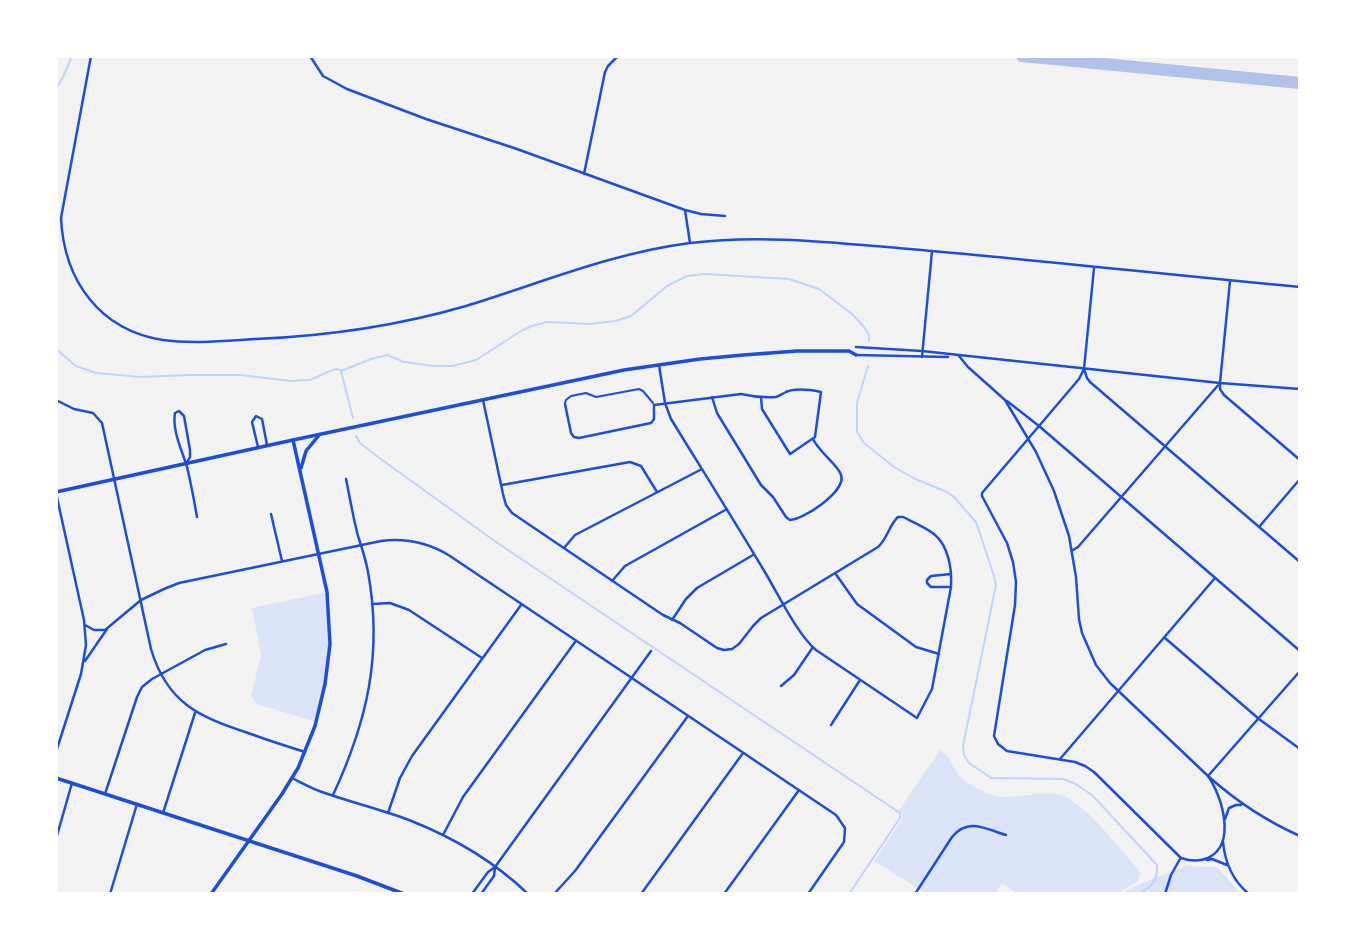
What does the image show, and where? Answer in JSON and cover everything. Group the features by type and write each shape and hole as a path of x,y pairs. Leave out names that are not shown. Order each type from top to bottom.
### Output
{"main road":[{"path":"56,492 624,370 743,355 849,351 856,347"},
{"path":"849,351 856,355"},
{"path":"301,468 306,451 320,434"},
{"path":"211,894 292,778 305,752 328,672 330,633 327,592 293,440"},
{"path":"56,778 373,881 404,894"}],"street":[{"path":"91,56 61,218 62,237 73,273 89,299 119,324 150,337 173,341 246,340 357,331 464,306 619,257 690,243 734,239 784,239 932,251 1300,287"},
{"path":"310,56 323,76 347,89 685,210 724,216"},
{"path":"584,174 605,72 618,56"},
{"path":"685,210 690,243"},
{"path":"922,357 932,251"},
{"path":"1094,268 1084,369 1079,379 983,490 982,496 1007,543 1016,582 995,740 1007,751 1082,764 1093,771 1181,858 1191,861 1212,859 1227,865"},
{"path":"1230,281 1220,389 1300,460"},
{"path":"856,347 922,351 1300,390"},
{"path":"856,355 959,356"},
{"path":"959,356 1005,400 1300,651"},
{"path":"483,400 504,500 512,513 663,615 721,649 728,650 739,644 761,618 784,604 835,573 881,544 898,517 904,517 926,528 945,548 951,587 932,689 917,718 813,647 784,604 671,419 665,403 659,365"},
{"path":"1084,369 1090,382 1300,562"},
{"path":"1071,550 1078,547 1220,383"},
{"path":"565,404 571,433 579,438 651,423 654,419 654,405 741,394 750,397 778,396 791,391 808,390 821,392 817,434 790,454 762,409 761,397"},
{"path":"712,397 717,413 761,485 790,520 796,520 828,500 842,479 841,473 817,448 813,439"},
{"path":"56,400 74,409 93,413 100,420 151,649 161,674 175,694 195,712 216,723 305,752"},
{"path":"1005,400 1054,491 1071,550 1082,633 1102,675 1208,776 1244,806 1300,836"},
{"path":"186,464 190,450 184,416 179,411 175,413 174,419 198,517"},
{"path":"258,448 252,422 256,416 262,419 267,445"},
{"path":"501,486 631,462 640,467 657,492"},
{"path":"564,548 575,534 702,469"},
{"path":"332,795 353,749 367,701 373,656 369,575 346,479"},
{"path":"1259,527 1300,479"},
{"path":"56,492 85,625 84,664"},
{"path":"612,581 625,566 727,509"},
{"path":"271,514 282,561"},
{"path":"56,752 84,664 90,653 109,627 141,600 179,583 361,544 397,540 415,542 450,556 840,818 845,828 843,845 808,894"},
{"path":"672,620 693,592 754,554"},
{"path":"835,573 857,604 916,647 939,654"},
{"path":"951,574 928,577 927,583 931,587 951,587"},
{"path":"1059,760 1215,578"},
{"path":"372,604 390,603 409,610 482,658"},
{"path":"388,813 407,764 521,604"},
{"path":"85,625 97,631 109,627"},
{"path":"1164,637 1259,719 1300,749"},
{"path":"443,835 474,782 576,640"},
{"path":"105,794 139,691 149,681 205,650 226,644"},
{"path":"780,686 794,675 813,647"},
{"path":"472,894 495,867 651,651"},
{"path":"1208,776 1300,671"},
{"path":"831,725 860,680"},
{"path":"163,813 195,712"},
{"path":"554,894 579,866 688,716"},
{"path":"641,894 743,753"},
{"path":"1208,776 1222,802 1227,865 1249,894"},
{"path":"292,778 332,795 407,819 443,835 495,867 528,894"},
{"path":"56,839 72,783"},
{"path":"724,894 799,790"},
{"path":"110,894 137,804"},
{"path":"1224,822 1229,808 1244,806"},
{"path":"915,894 960,829 973,825 1006,835"},
{"path":"1204,860 1217,852 1223,841"},
{"path":"1165,894 1171,875 1181,858"},
{"path":"481,894 494,876 495,867"}],"lane":[{"path":"565,404 571,396 586,393 599,397 639,389 654,405"}],"shaded area":[{"path":"327,592 330,633 328,670 316,722 257,704 251,696 261,655 252,608"},
{"path":"940,750 966,782 989,794 1011,797 1052,794 1069,799 1103,829 1141,873 1137,882 1115,894 1019,894 1002,883 995,894 927,894 874,861 902,820 903,816 899,810"},
{"path":"1186,866 1217,867 1241,894 1120,894 1142,883"}],"waterway":[{"path":"56,89 72,56"},
{"path":"56,349 76,366 96,373 141,377 240,375 291,381 310,380 330,371 341,371 387,355 404,362 452,366 476,360 532,326 547,322 590,324 631,316 667,286 687,276 705,274 789,279 819,289 852,314 864,327 869,341"},
{"path":"868,366 857,403 857,432 864,443 894,467 954,497 976,522 994,576 996,585 963,746 964,755 969,763 991,778 1063,779 1092,795 1157,865 1153,883 1138,894"},
{"path":"341,371 353,418"},
{"path":"356,436 360,443 378,457 496,542 900,813 900,818 849,894"}],"taxiway":[{"path":"1022,56 1300,83"}]}
